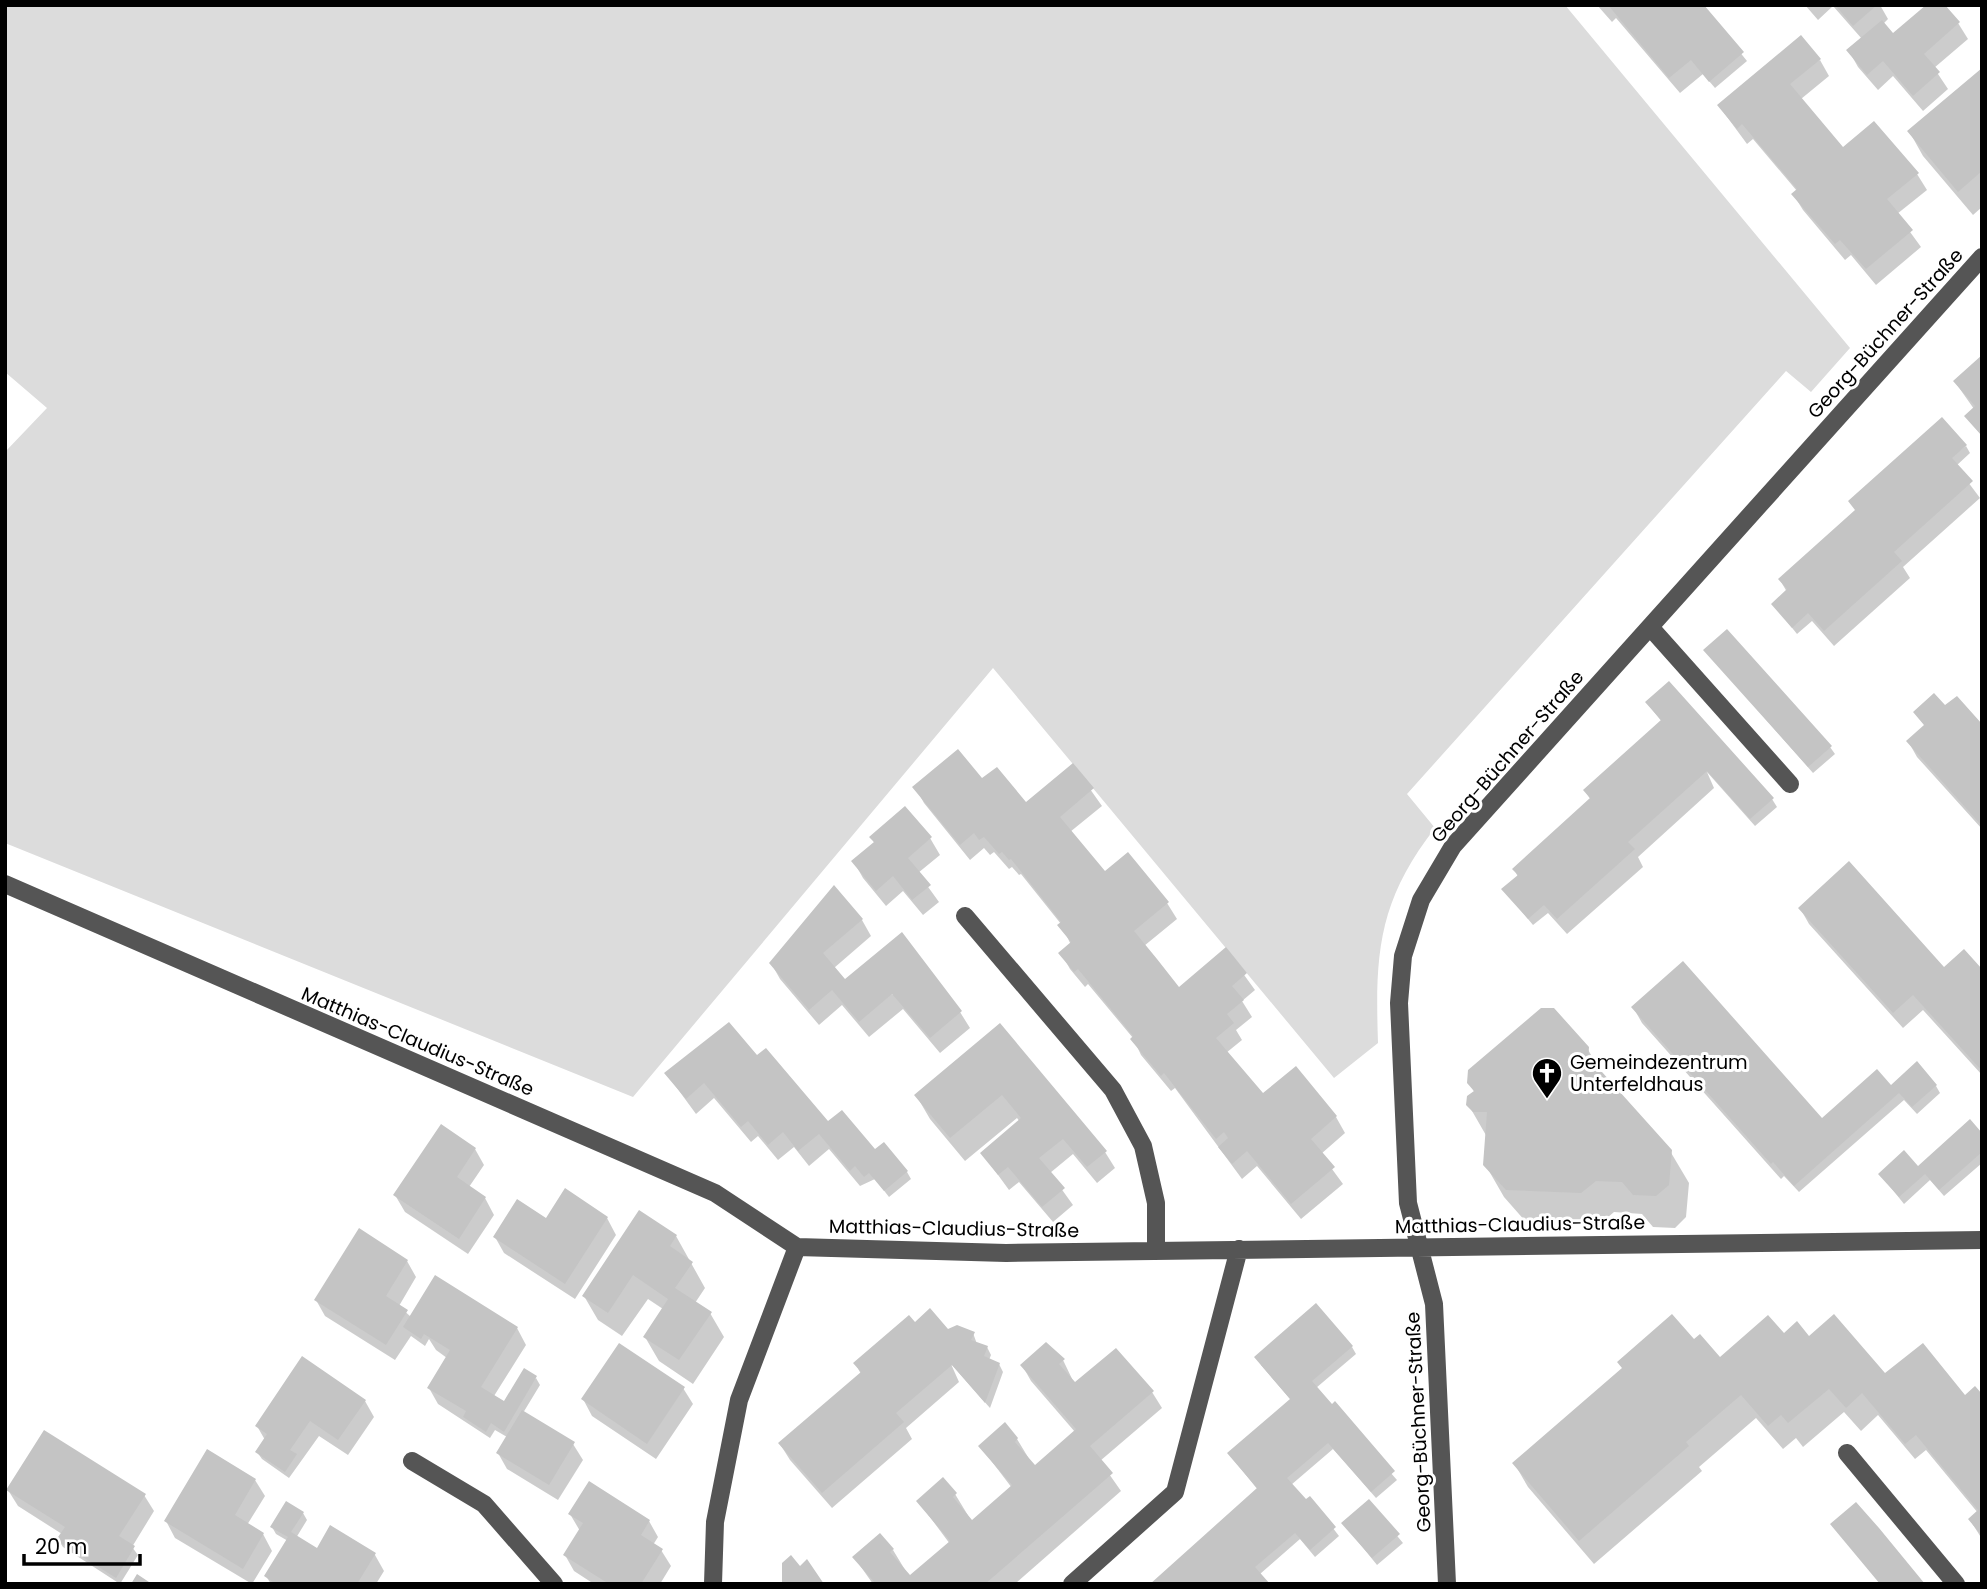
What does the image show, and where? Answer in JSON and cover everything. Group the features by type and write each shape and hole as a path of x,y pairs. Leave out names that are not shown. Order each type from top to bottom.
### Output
{"street":[{"name":"Georg-Büchner-Straße","path":"1447,1584 1434,1304 1408,1203 1399,1003 1403,956 1421,900 1453,846 1982,257"},
{"path":"1650,627 1790,784"},
{"name":"Matthias-Claudius-Straße","path":"5,884 715,1193 797,1247 1006,1253 1982,1240"},
{"path":"965,916 1113,1090 1143,1146 1156,1203 1156,1251"},
{"path":"713,1584 715,1522 739,1400 797,1247"},
{"path":"1072,1584 1175,1492 1239,1249"},
{"path":"1847,1452 1956,1584"},
{"path":"412,1461 484,1504 554,1584"}],"shaded area":[{"path":"5,5 1565,5 1850,348 1811,392 1786,371 1407,794 1435,828 1402,880 1384,930 1378,982 1378,1043 1334,1078 993,668 633,1097 5,843 5,452 47,408 5,372"}],"building":[{"path":"1608,5 1704,5 1744,52 1709,82 1691,60 1669,78"},
{"path":"1835,5 1877,5 1853,26"},
{"path":"1926,5 1945,5 1960,22 1924,54 1940,72 1913,96 1883,61 1867,75 1846,50 1882,20 1893,33"},
{"path":"1801,35 1821,59 1790,84 1843,147 1874,121 1919,173 1887,199 1913,230 1866,269 1840,240 1835,244 1791,194 1797,189 1742,124 1737,129 1717,105"},
{"path":"1982,68 1982,171 1958,192 1907,131"},
{"path":"1982,355 1982,436 1964,416 1975,406 1953,381"},
{"path":"1942,417 1967,445 1952,458 1973,481 1894,552 1902,561 1824,631 1808,613 1792,628 1771,604 1787,589 1778,579 1855,510 1848,501"},
{"path":"1727,629 1832,746 1808,767 1703,650"},
{"path":"1669,681 1774,798 1750,819 1707,771 1628,842 1635,849 1557,919 1544,905 1528,919 1501,889 1518,875 1512,869 1590,798 1583,790 1661,720 1645,702"},
{"path":"1934,693 1945,705 1957,696 1982,724 1982,826 1906,741 1924,725 1913,712"},
{"path":"958,749 982,778 997,767 1026,802 1073,763 1094,788 1060,817 1105,871 1128,852 1169,902 1134,931 1179,987 1226,947 1247,973 1232,986 1244,1000 1227,1014 1234,1023 1216,1038 1263,1093 1296,1066 1337,1116 1311,1139 1335,1167 1291,1204 1247,1151 1232,1164 1218,1147 1228,1138 1224,1132 1216,1139 1164,1073 1161,1076 1130,1039 1133,1036 1078,969 1074,972 1058,953 1071,942 1057,925 1061,922 1011,859 1002,852 999,854 984,837 979,840 974,833 960,845 912,787"},
{"path":"905,806 932,837 908,858 931,885 912,900 893,876 876,891 851,861 874,842 869,837"},
{"path":"1849,861 1944,967 1964,949 1982,969 1982,1071 1913,995 1893,1013 1798,908"},
{"path":"834,885 863,919 823,953 845,979 902,932 962,1011 930,1038 892,994 859,1022 832,990 809,1010 769,963"},
{"path":"1683,961 1822,1118 1877,1069 1891,1085 1917,1061 1937,1085 1912,1107 1899,1093 1794,1186 1773,1162 1771,1164 1631,1007"},
{"name":"Gemeindezentrum Unterfeldhaus","path":"1541,1008 1554,1008 1589,1047 1588,1060 1597,1072 1602,1072 1672,1150 1669,1185 1656,1196 1633,1195 1622,1182 1596,1181 1581,1193 1506,1190 1483,1165 1487,1112 1473,1112 1466,1105 1467,1096 1474,1091 1467,1083 1468,1070"},
{"path":"729,1022 757,1055 766,1048 828,1121 842,1110 875,1149 884,1142 908,1171 884,1191 869,1173 864,1177 855,1166 850,1171 819,1134 798,1151 783,1132 768,1145 748,1121 741,1127 704,1083 686,1099 664,1073"},
{"path":"1000,1023 1107,1151 1087,1167 1063,1139 1039,1158 1065,1188 1042,1207 1008,1167 998,1175 980,1153 1021,1118 1002,1095 950,1138 914,1095"},
{"path":"1970,1119 1982,1133 1982,1152 1939,1190 1925,1174 1899,1197 1878,1174 1904,1150 1918,1166"},
{"path":"441,1124 476,1148 457,1177 486,1197 459,1239 393,1195"},
{"path":"565,1188 608,1217 565,1284 493,1237 517,1199 546,1218"},
{"path":"639,1210 677,1235 670,1246 693,1262 675,1288 712,1312 679,1360 643,1337 668,1299 633,1275 608,1313 582,1296"},
{"path":"359,1228 408,1260 386,1296 408,1310 386,1345 314,1300"},
{"path":"435,1275 518,1327 481,1387 504,1401 524,1368 537,1376 504,1432 491,1423 486,1432 463,1417 466,1411 427,1388 450,1350 424,1334 421,1339 403,1327"},
{"path":"1316,1303 1353,1346 1312,1381 1332,1404 1335,1401 1395,1471 1371,1492 1328,1443 1287,1478 1306,1499 1310,1496 1336,1527 1310,1550 1295,1533 1255,1567 1270,1584 1150,1584 1257,1488 1227,1453 1290,1399 1254,1357"},
{"path":"930,1308 948,1329 957,1325 975,1332 971,1340 988,1346 984,1356 1000,1363 985,1403 952,1365 896,1413 904,1422 822,1493 778,1443 861,1372 853,1363 909,1315 915,1322"},
{"path":"1672,1314 1694,1339 1700,1334 1720,1357 1768,1315 1784,1333 1797,1321 1809,1336 1834,1314 1885,1373 1923,1343 1965,1395 1975,1386 1982,1394 1982,1536 1968,1519 1978,1510 1916,1435 1905,1444 1862,1393 1846,1408 1829,1389 1788,1423 1781,1415 1768,1426 1741,1395 1686,1442 1689,1446 1579,1541 1512,1463 1622,1368 1617,1362"},
{"path":"1046,1342 1065,1359 1059,1364 1075,1382 1116,1348 1154,1391 1090,1446 1113,1473 985,1584 876,1584 852,1557 880,1533 894,1549 890,1552 910,1575 950,1541 916,1501 943,1477 957,1493 953,1497 972,1520 1012,1485 978,1446 1005,1422 1018,1438 1015,1442 1035,1465 1076,1429 1020,1365"},
{"path":"619,1343 685,1387 647,1444 581,1399"},
{"path":"302,1356 366,1400 338,1440 310,1421 290,1450 297,1454 285,1472 255,1452 267,1434 255,1426"},
{"path":"522,1410 575,1442 549,1485 496,1453"},
{"path":"44,1430 146,1494 119,1536 135,1546 116,1578 56,1540 65,1527 6,1490"},
{"path":"207,1449 256,1479 235,1515 264,1533 243,1569 164,1521"},
{"path":"589,1481 650,1520 641,1535 663,1549 641,1584 609,1584 563,1555 583,1523 568,1514"},
{"path":"1369,1499 1400,1534 1372,1558 1341,1523"},
{"path":"286,1501 304,1512 291,1532 317,1548 330,1525 376,1553 357,1584 276,1584 264,1576 288,1537 270,1527"},
{"path":"1856,1502 1925,1584 1880,1584 1830,1524"},
{"path":"791,1555 800,1566 807,1559 824,1584 782,1584 782,1563"},
{"path":"137,1574 152,1584 131,1584"}],"place":[{"name":"Gemeindezentrum Unterfeldhaus","path":"1547,1100"}]}
